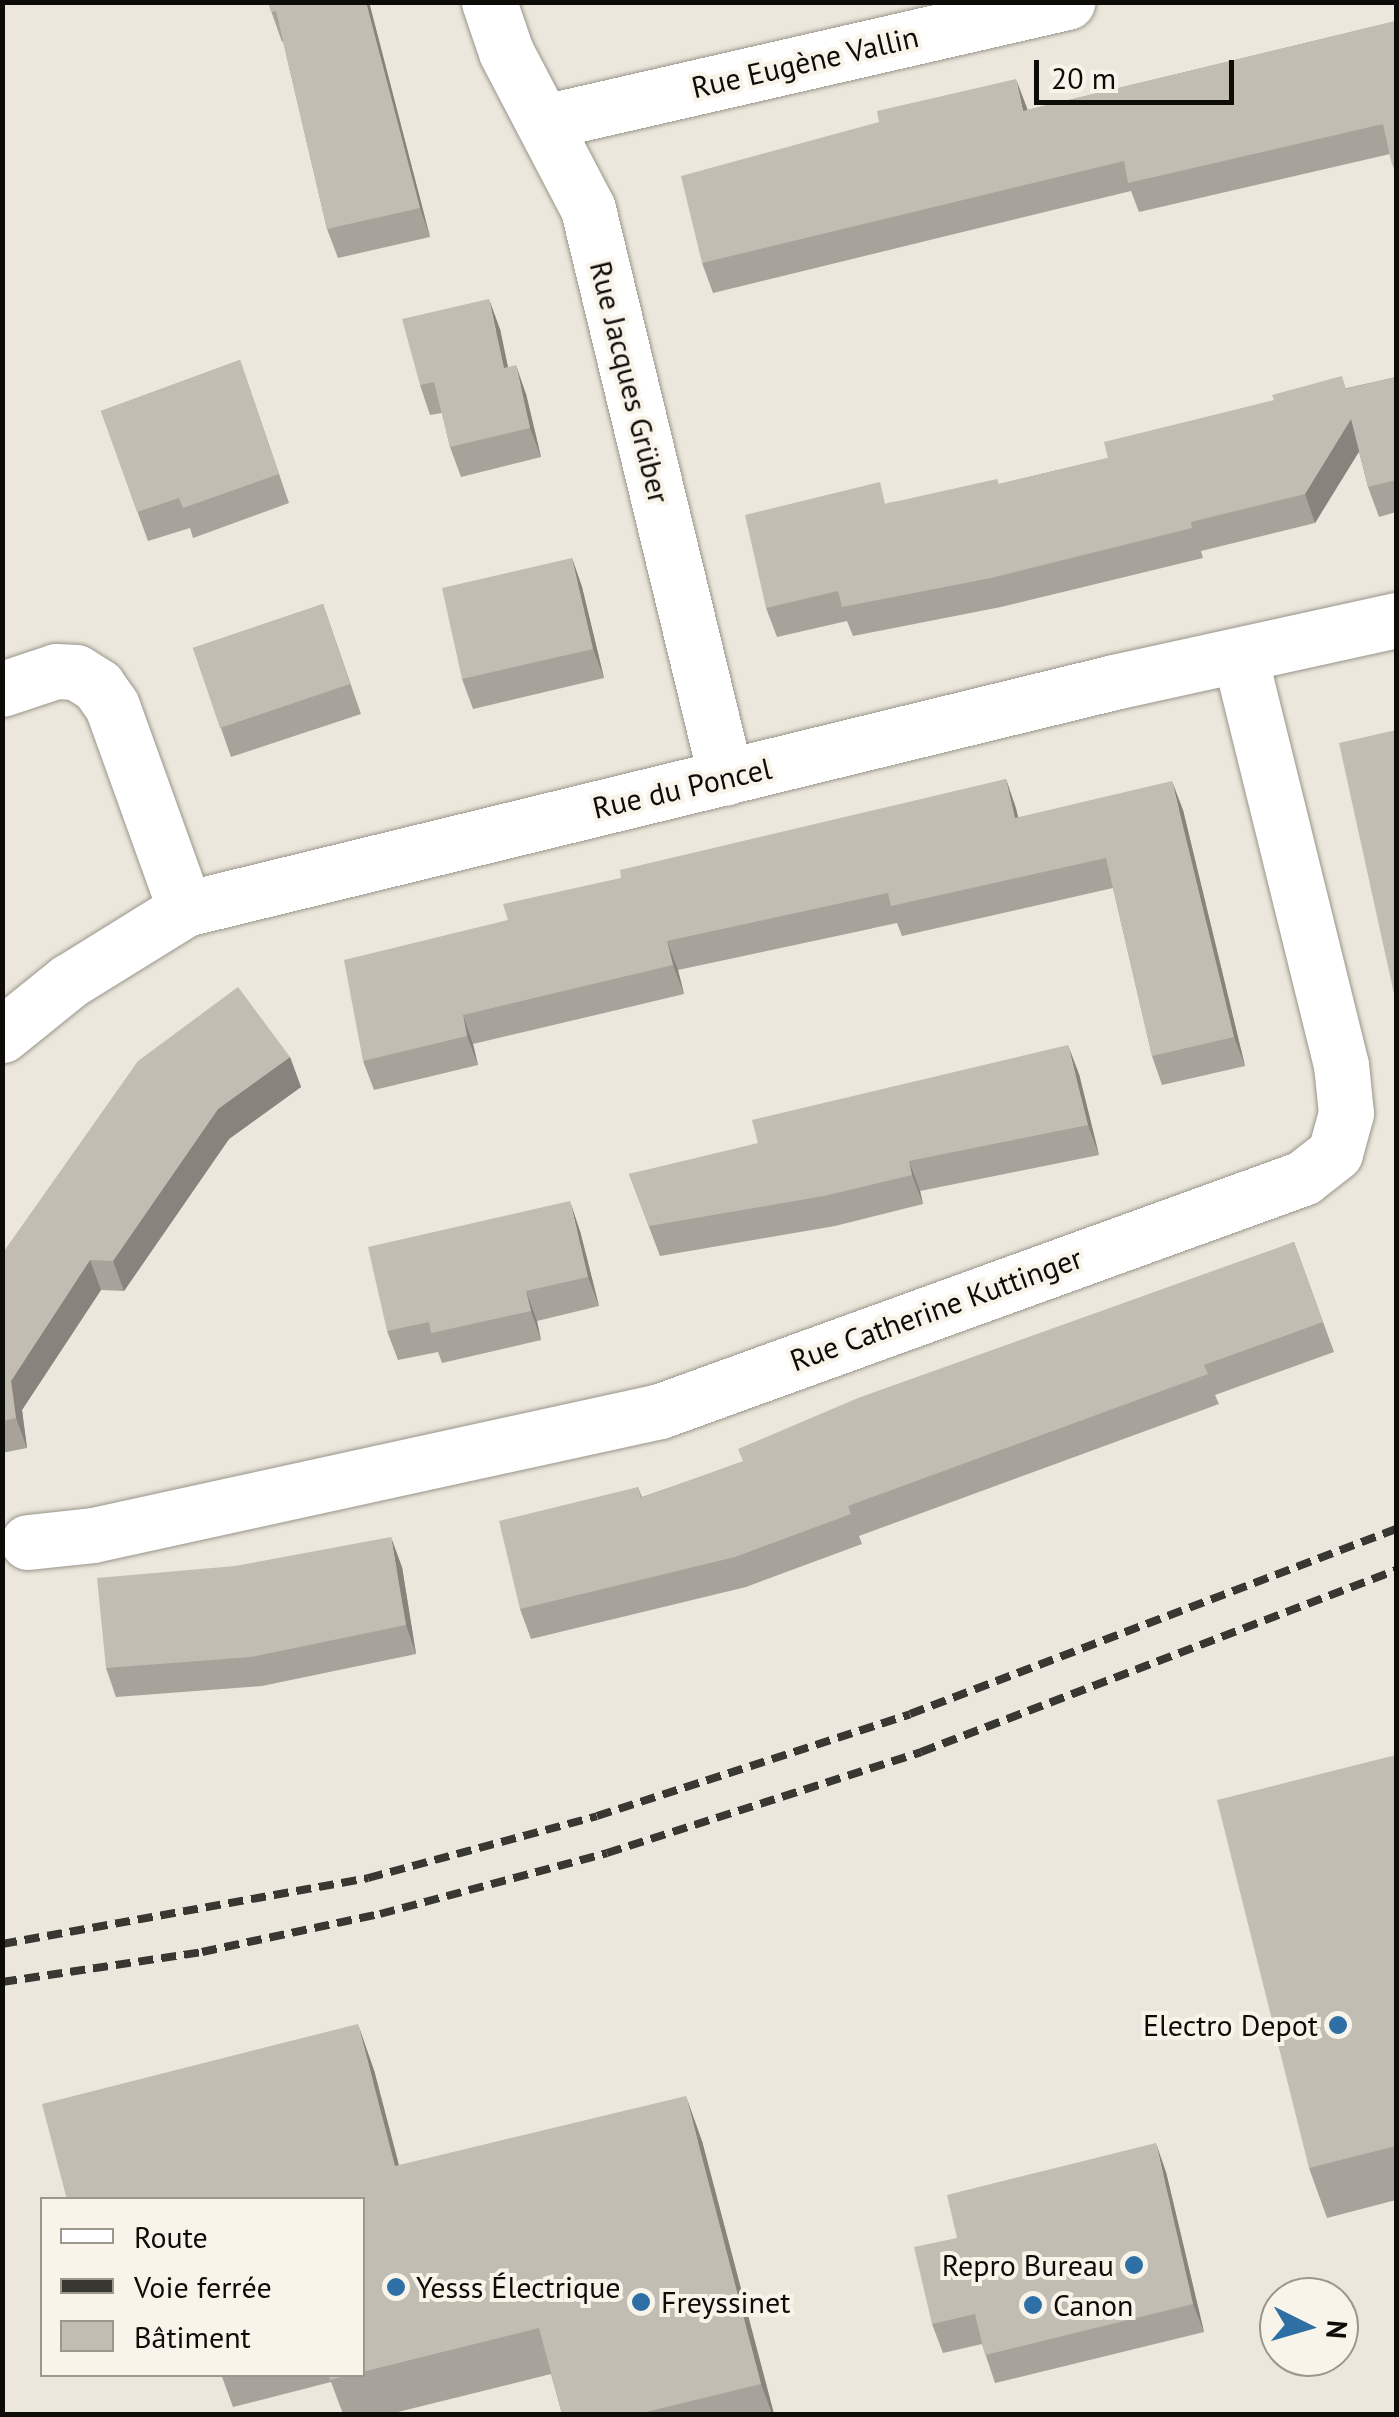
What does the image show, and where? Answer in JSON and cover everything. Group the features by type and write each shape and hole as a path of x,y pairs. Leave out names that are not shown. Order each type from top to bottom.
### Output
{"street":[{"name":"Rue Jacques Grüber","path":"490,2 506,52 588,209 726,778"},
{"name":"Rue Eugène Vallin","path":"544,122 1067,2"},
{"name":"Rue du Poncel","path":"2,1035 69,981 186,909 1396,620"},
{"name":"Rue Catherine Kuttinger","path":"28,1542 92,1535 660,1411 1303,1178 1335,1152 1346,1113 1341,1066 1240,657"},
{"path":"2,689 56,670 76,672 98,686 112,706 186,909"}],"building":[{"path":"268,2 366,2 420,208 327,229 276,11 271,12"},
{"path":"1396,21 1396,164 1392,165 1383,124 1128,183 1124,161 702,263 681,176 879,122 877,111 1016,79 1023,111"},
{"path":"489,299 504,368 516,365 530,428 450,447 434,382 420,385 402,319"},
{"path":"240,360 279,474 183,508 179,498 137,512 101,411"},
{"path":"1342,376 1346,389 1396,377 1396,480 1368,487 1351,419 1305,494 1191,522 1192,528 991,578 842,607 838,591 766,608 745,515 880,482 885,504 997,479 999,484 1108,458 1104,442 1274,400 1272,395"},
{"path":"572,558 593,649 462,679 442,588"},
{"path":"323,604 350,684 220,728 193,648"},
{"path":"1396,730 1396,1003 1339,743"},
{"path":"1006,779 1015,818 1172,781 1234,1037 1152,1056 1106,858 891,906 888,893 667,941 673,965 463,1015 467,1036 363,1061 344,960 508,920 503,904 621,878 620,870"},
{"path":"238,987 290,1057 218,1109 113,1261 90,1260 11,1381 16,1418 2,1421 2,1254 138,1061"},
{"path":"1068,1045 1088,1125 909,1161 912,1175 824,1196 649,1226 629,1174 758,1143 752,1120"},
{"path":"570,1201 588,1277 526,1291 531,1311 431,1333 429,1322 387,1331 368,1247"},
{"path":"1294,1242 1323,1322 1204,1365 1208,1374 848,1506 851,1514 735,1557 520,1609 499,1521 638,1487 641,1498 743,1461 738,1449 858,1398"},
{"path":"391,1537 406,1625 251,1657 106,1668 97,1578 235,1566"},
{"name":"Electro Depot","path":"1396,1755 1396,2146 1309,2168 1217,1800"},
{"path":"358,2024 395,2166 686,2096 761,2384 638,2414 562,2414 539,2328 365,2371 365,2197 66,2197 42,2104"},
{"path":"1156,2143 1193,2304 985,2355 975,2314 932,2324 914,2247 957,2238 947,2195"}],"railway":[{"path":"2,1944 368,1878 597,1816 910,1714 1396,1529"},
{"path":"2,1982 202,1952 380,1914 607,1853 921,1752 1396,1570"}],"place":[{"name":"Electro Depot","path":"1338,2025"},
{"name":"Repro Bureau","path":"1134,2265"},
{"name":"Yesss Électrique","path":"396,2287"},
{"name":"Freyssinet","path":"641,2302"},
{"name":"Canon","path":"1033,2305"}]}
